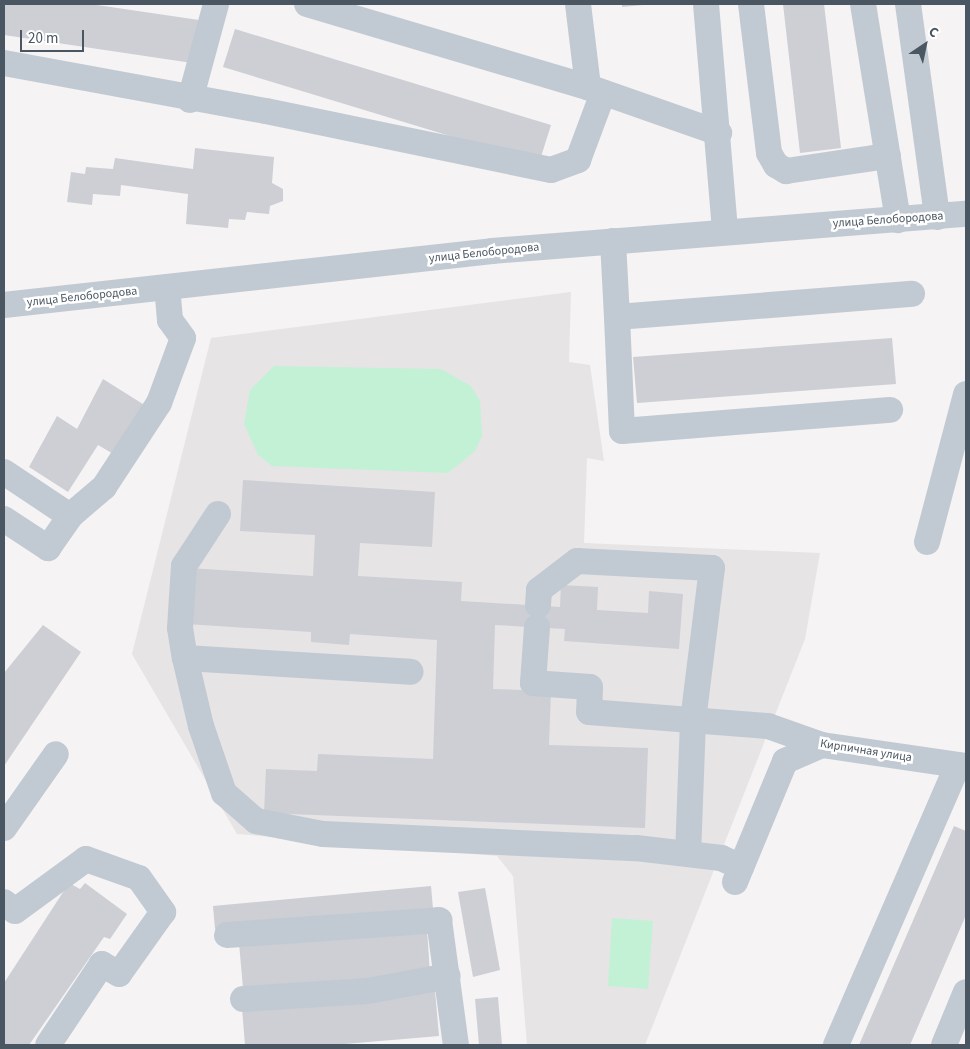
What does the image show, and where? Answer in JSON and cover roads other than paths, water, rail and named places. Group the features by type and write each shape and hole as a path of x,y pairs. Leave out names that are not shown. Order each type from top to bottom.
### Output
{"street":[{"path":"190,100 216,4"},
{"path":"307,4 596,90 719,133"},
{"path":"4,63 190,100 266,111 550,170 578,160 596,90 578,4"},
{"path":"706,4 719,133 725,231"},
{"path":"750,4 769,153 776,165 786,171 888,156"},
{"path":"863,4 898,220"},
{"path":"908,4 936,217"},
{"name":"улица Белобородова","path":"4,305 613,241 966,214"},
{"path":"613,241 622,431 890,410"},
{"path":"4,519 48,548 70,516 104,487 159,403 183,338 170,320 167,287"},
{"path":"617,317 912,294"},
{"path":"927,542 966,394"},
{"path":"4,472 70,516"},
{"path":"218,514 184,566 180,628 201,726 224,793 256,821 323,834 688,854 721,858 738,875 785,761 822,745"},
{"name":"Кирпичная улица","path":"693,720 712,568 577,562 539,590 533,683 590,687 589,712 768,726 822,745 962,766"},
{"path":"185,658 411,672"},
{"path":"688,854 693,720"},
{"path":"4,828 56,754"},
{"path":"836,1045 962,766"},
{"path":"8,914 86,859 139,878 163,912 119,974 102,964 48,1045"},
{"path":"227,935 439,920 456,1045"},
{"path":"242,1000 368,991 448,976"},
{"path":"944,1045 966,992"}]}
